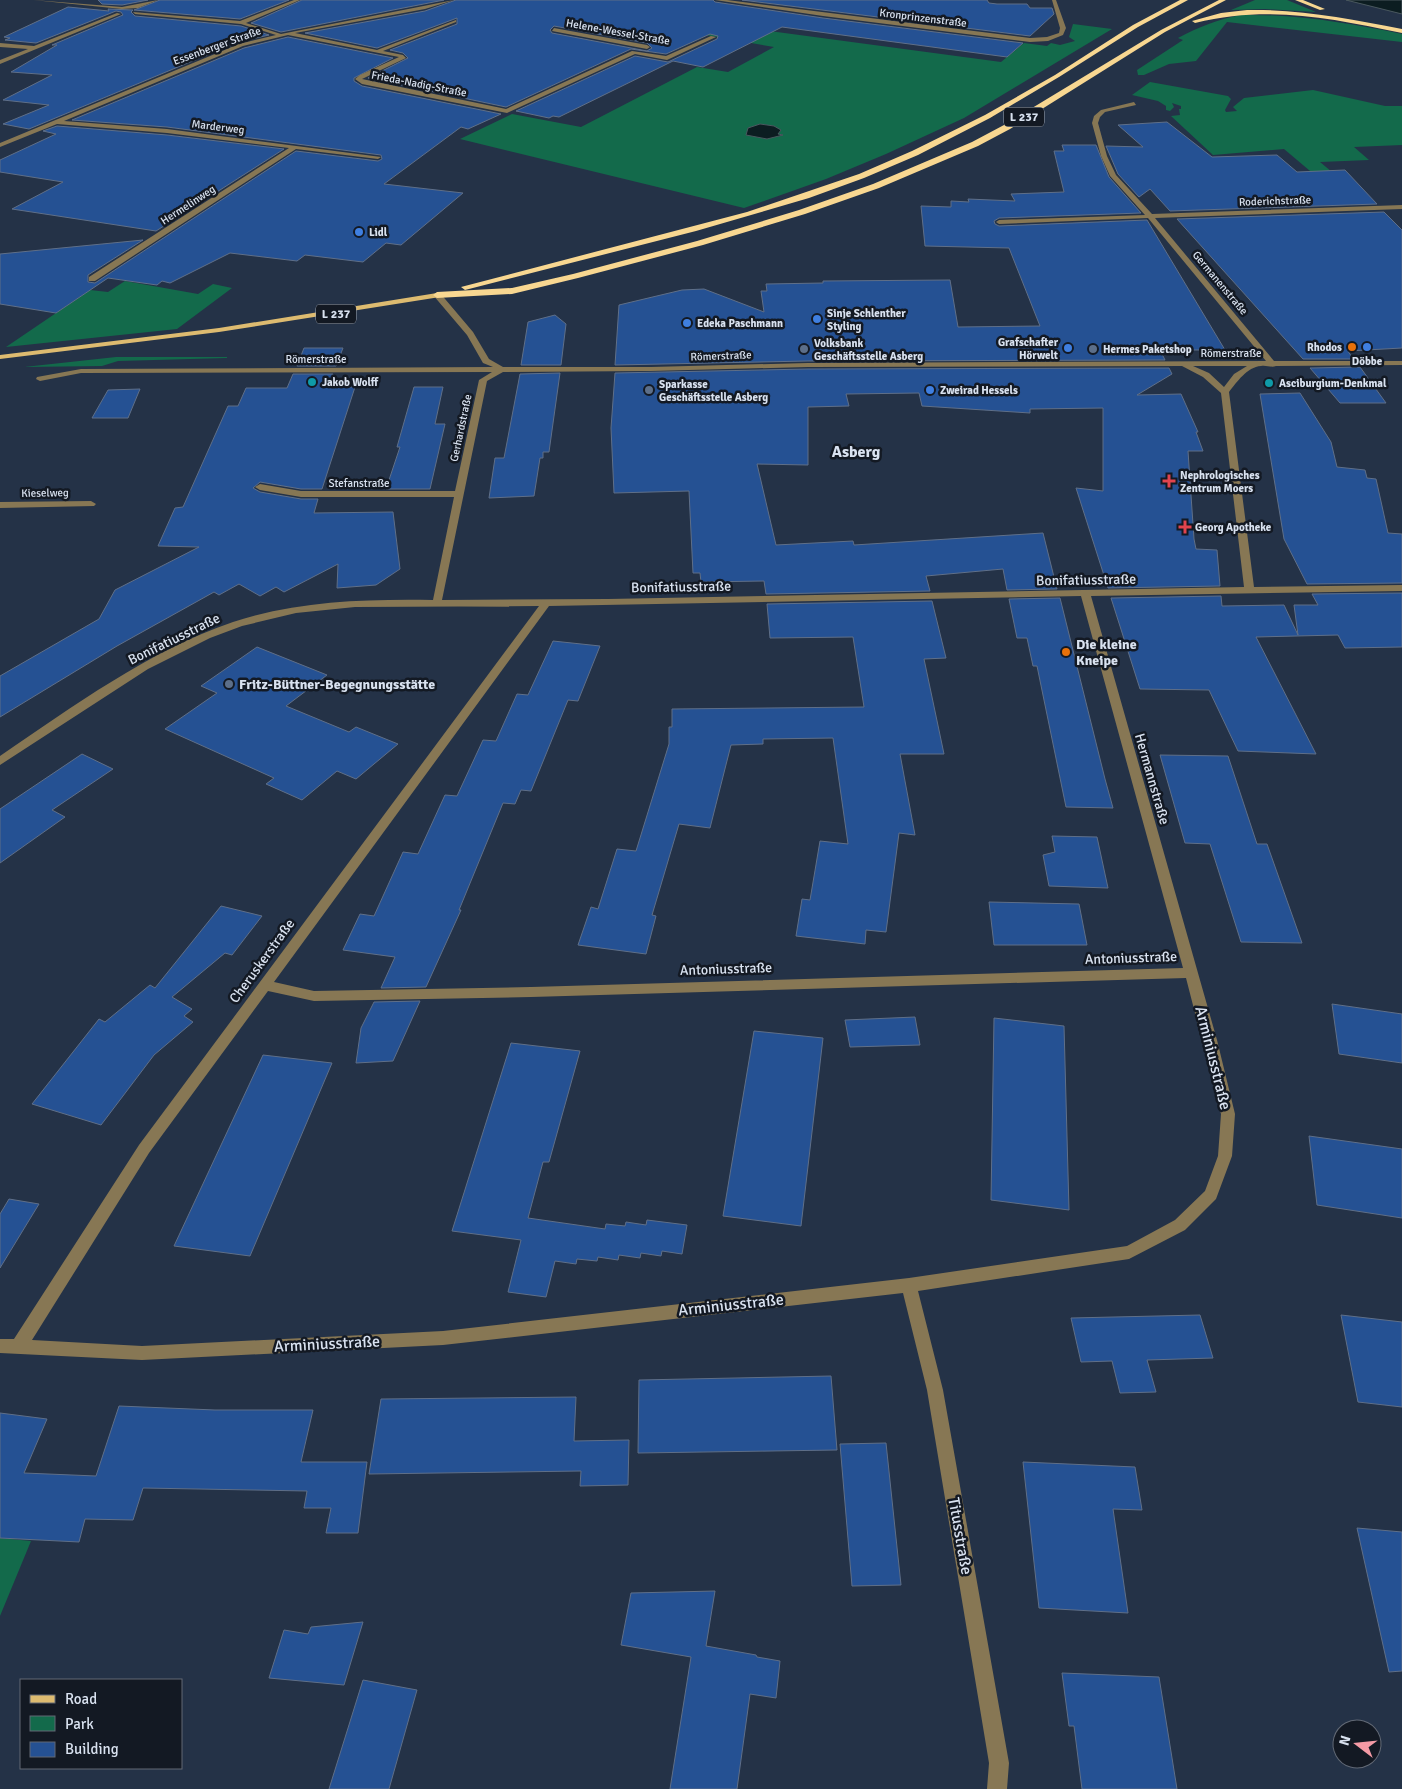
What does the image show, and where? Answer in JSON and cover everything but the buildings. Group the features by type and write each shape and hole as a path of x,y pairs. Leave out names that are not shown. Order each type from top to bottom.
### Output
{"highway":[{"name":"L 237","path":"437,295 593,256 735,217 861,175 914,153 977,122 1058,76 1138,25 1185,0"},
{"name":"L 237","path":"437,295 512,291 575,276 727,235 802,212 876,186 960,151 1007,127 1163,32 1223,0"},
{"path":"1298,0 1328,11 1402,26"},
{"path":"1163,32 1218,15 1255,12 1319,16 1402,31"}],"main road":[{"name":"L 237","path":"0,357 243,328 327,316 437,295"}],"street":[{"path":"35,0 135,10"},
{"path":"0,62 119,14 135,10 156,0"},
{"path":"241,23 298,0"},
{"name":"Essenberger Straße","path":"0,145 214,55 284,34 425,8 452,0"},
{"name":"Kronprinzenstraße","path":"718,0 1030,40 1061,34 1063,28 1054,0"},
{"path":"119,14 117,13 122,8"},
{"name":"Frieda-Nadig-Straße","path":"135,10 241,23 284,34 401,56 403,58 358,79 362,82 507,111 645,47"},
{"path":"378,51 454,21"},
{"name":"Helene-Wessel-Straße","path":"554,30 654,48"},
{"path":"634,52 667,58 713,37"},
{"path":"0,45 36,48"},
{"name":"Helene-Wessel-Straße","path":"670,51 679,53"},
{"name":"Germanenstraße","path":"1134,104 1103,111 1097,116 1095,123 1104,156 1113,176 1150,216 1273,365"},
{"name":"Marderweg","path":"56,122 167,132 378,157"},
{"name":"Hermelinweg","path":"92,279 295,147"},
{"name":"Roderichstraße","path":"1150,216 1402,207"},
{"path":"999,222 1150,216"},
{"path":"437,295 470,334 486,361 503,369"},
{"name":"Römerstraße","path":"40,379 81,371 651,369 808,365 1273,365 1402,363"},
{"path":"1180,364 1206,374 1225,392 1249,590"},
{"path":"1225,392 1237,376 1255,364"},
{"name":"Gerhardstraße","path":"437,602 483,380 503,369"},
{"name":"Stefanstraße","path":"260,487 301,494 459,494"},
{"name":"Kieselweg","path":"0,505 91,504"},
{"name":"Bonifatiusstraße","path":"0,761 137,672 206,636 239,624 304,608 355,603 546,603 1402,588"},
{"name":"Hermannstraße","path":"1085,594 1190,973"},
{"name":"Cheruskerstraße","path":"18,1348 144,1149 546,603"},
{"name":"Antoniusstraße","path":"265,984 314,996 324,996 540,992 1190,973"},
{"name":"Arminiusstraße","path":"0,1346 142,1353 443,1338 909,1285 1129,1252 1180,1225 1211,1194 1225,1156 1228,1114 1210,1040 1190,973"},
{"name":"Titusstraße","path":"909,1285 935,1390 999,1763 997,1789"}],"green space":[{"path":"1255,0 1287,0 1316,12 1265,9 1231,10"},
{"path":"576,5 1001,62 1024,43 1047,46 1051,43 1060,45 1075,41 1069,37 1073,24 1112,29 964,118 826,179 744,208 460,139 512,114 581,127 697,67 728,72 774,47 586,14"},
{"path":"1241,15 1282,16 1342,23 1402,34 1402,42 1227,22 1196,61 1169,64 1144,75 1138,75 1137,70 1183,40 1178,38 1209,24"},
{"path":"1150,82 1228,96 1231,99 1225,110 1226,112 1237,111 1233,107 1244,98 1313,90 1385,106 1402,106 1402,145 1354,147 1369,160 1320,162 1368,202 1348,203 1284,149 1213,155 1171,116 1180,115 1179,109 1181,109 1181,106 1172,103 1174,107 1170,111 1166,110 1166,106 1158,101 1132,95"},
{"path":"125,281 198,294 213,284 232,288 177,329 6,347 90,290 108,292"},
{"path":"116,357 227,358 118,361 102,366 24,367"},
{"path":"0,1538 31,1541 0,1616"}],"shaded area":[{"path":"1346,0 1402,0 1402,14"},
{"path":"760,124 774,126 781,130 778,134 783,135 767,139 746,135 748,128"}],"place":[{"name":"Lidl","path":"359,232"},
{"name":"Sinje Schlenther Styling","path":"817,319"},
{"name":"Edeka Paschmann","path":"687,323"},
{"name":"Rhodos","path":"1352,347"},
{"name":"Döbbe","path":"1367,347"},
{"name":"Grafschafter Hörwelt","path":"1068,348"},
{"name":"Volksbank Geschäftsstelle Asberg","path":"804,349"},
{"name":"Hermes Paketshop","path":"1093,349"},
{"name":"Jakob Wolff","path":"312,382"},
{"name":"Asciburgium-Denkmal","path":"1269,383"},
{"name":"Sparkasse Geschäftsstelle Asberg","path":"649,390"},
{"name":"Zweirad Hessels","path":"930,390"},
{"name":"Nephrologisches Zentrum Moers","path":"1169,481"},
{"name":"Georg Apotheke","path":"1185,527"},
{"name":"Die kleine Kneipe","path":"1066,652"},
{"name":"Fritz-Büttner-Begegnungsstätte","path":"229,684"}],"district":[{"name":"Asberg","path":"856,452"}]}
